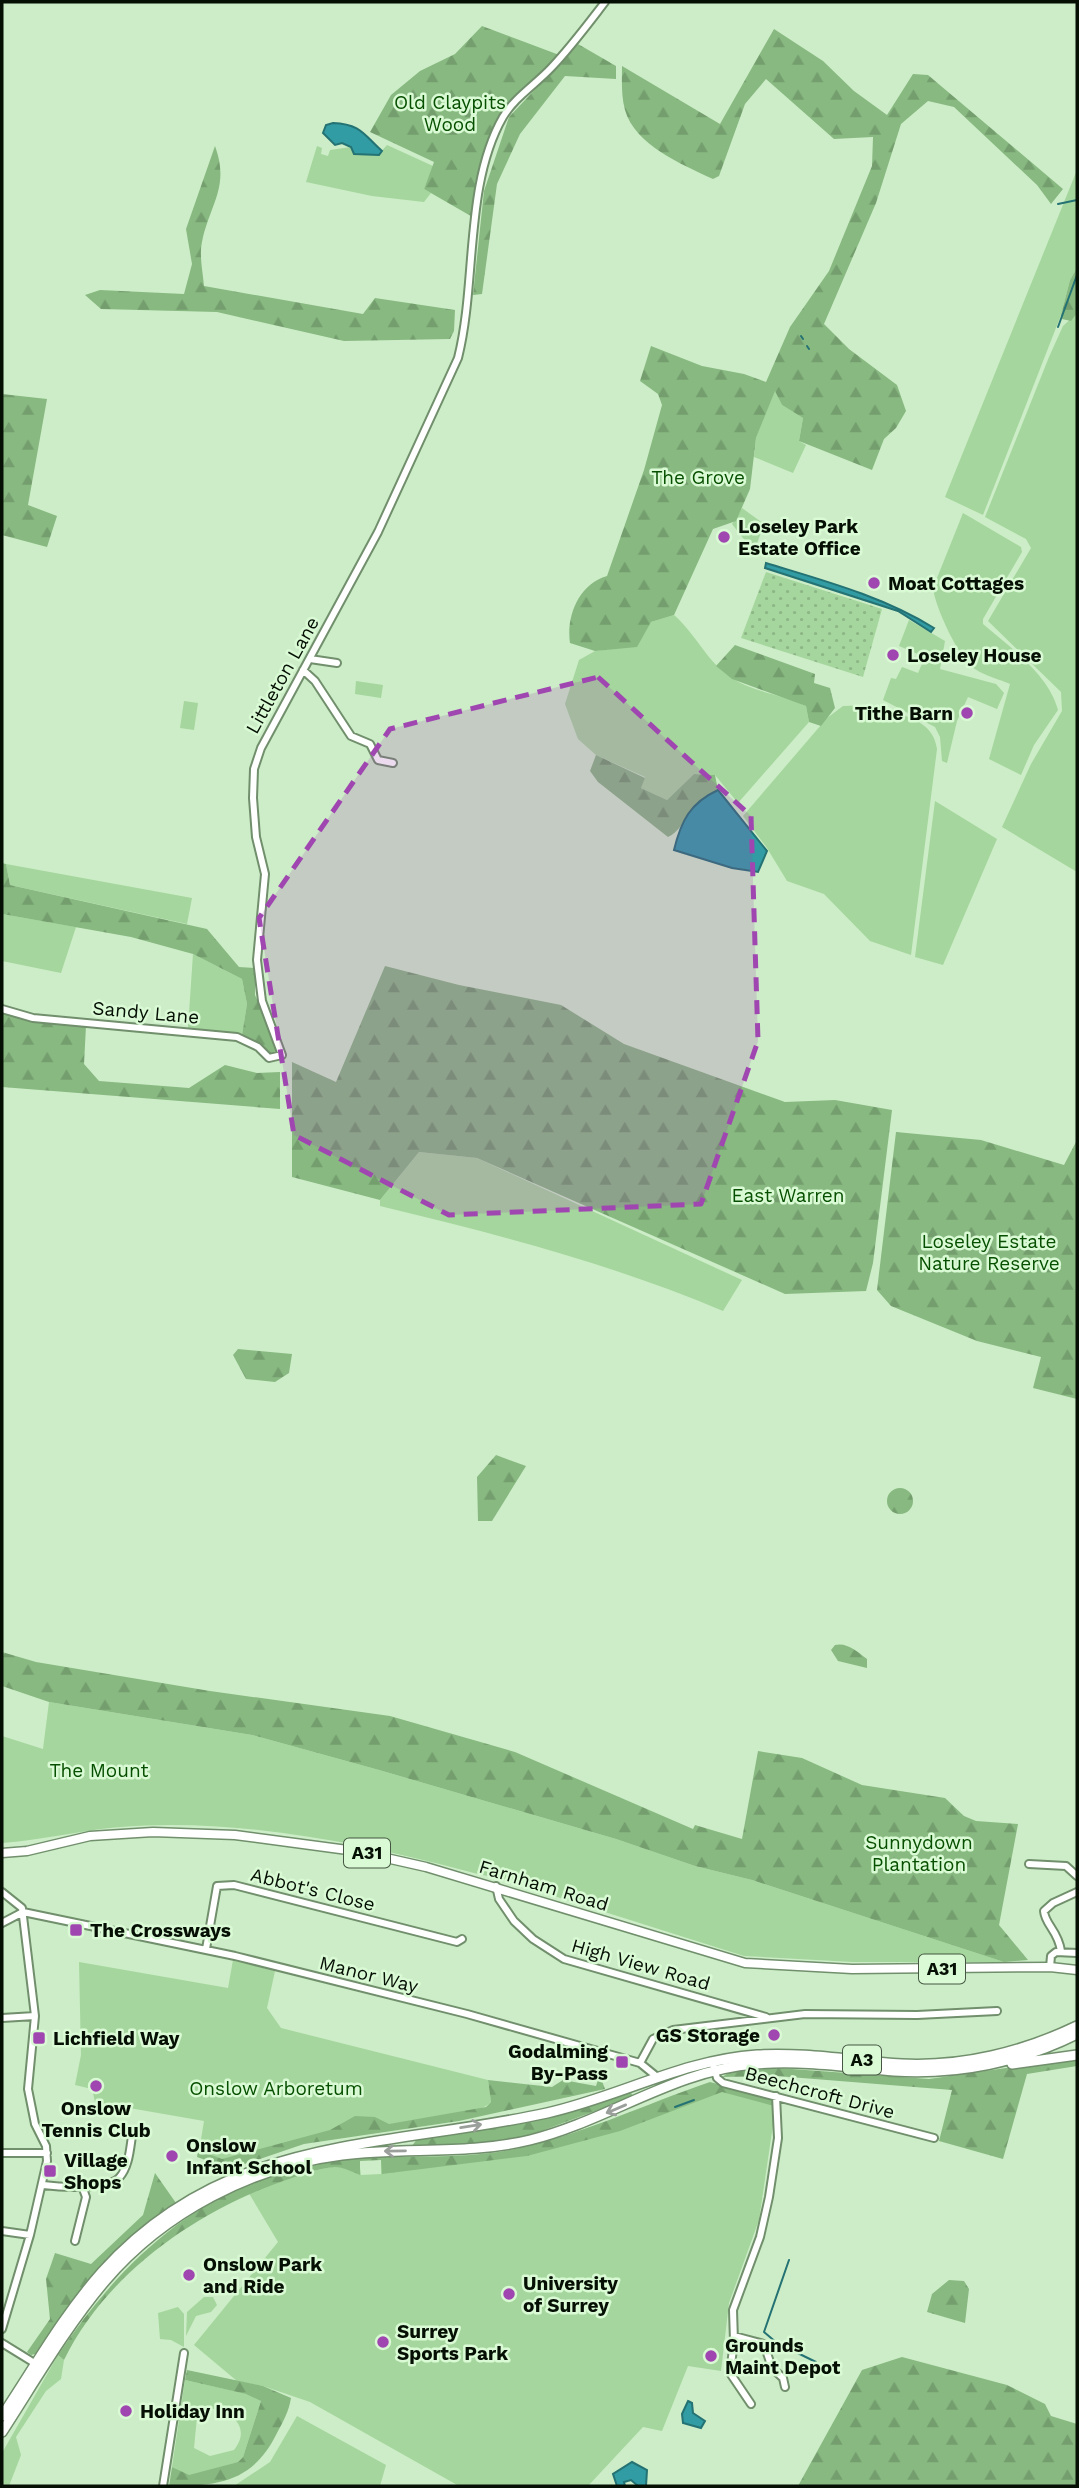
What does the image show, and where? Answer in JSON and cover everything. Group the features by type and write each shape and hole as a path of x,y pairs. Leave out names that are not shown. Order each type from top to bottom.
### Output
{"highway":[{"name":"A3","path":"2,2416 83,2295 118,2255 170,2212 222,2183 310,2152 566,2109 656,2076 789,2054 901,2064 962,2062 1026,2047 1077,2026"},
{"name":"A3","path":"979,2066 1035,2052 1077,2034"},
{"name":"A3","path":"2,2431 73,2322 106,2280 155,2233 205,2201 272,2172 328,2157 369,2152 477,2149 538,2138 713,2066 777,2063 912,2071 1077,2055"}],"main road":[{"name":"Farnham Road","path":"2,1853 27,1851 90,1836 153,1832 213,1834 355,1851 496,1886 746,1963 889,1970 1050,1967 1077,1970"}],"street":[{"name":"Littleton Lane","path":"282,1055 262,1001 257,960 265,874 256,837 254,769 261,748 408,473 458,358 464,333 480,186 499,123 514,103 558,61 605,2"},
{"path":"310,659 337,663"},
{"path":"303,670 315,681 351,736 370,744 378,760 393,763"},
{"name":"Sandy Lane","path":"2,1009 59,1021 237,1037 258,1047 269,1058 282,1055"},
{"path":"1029,1864 1066,1866 1077,1876"},
{"name":"Abbot's Close","path":"206,1949 217,1886 234,1885 457,1942 462,1939"},
{"name":"High View Road","path":"496,1886 506,1911 550,1952 564,1959 767,2017"},
{"path":"2,1892 23,1912 35,2015 28,2089 35,2124 47,2153 43,2185 2,2329"},
{"path":"1061,1951 1057,1932 1047,1922 1044,1911 1053,1903 1077,1892"},
{"path":"2,1923 23,1912"},
{"name":"Manor Way","path":"23,1912 206,1949 467,2014 640,2063 656,2076"},
{"path":"1050,1967 1051,1956 1061,1951 1077,1953"},
{"path":"744,2021 745,2011"},
{"name":"High View Road","path":"640,2063 648,2044 665,2032 767,2017 998,2011"},
{"path":"2,2018 35,2015"},
{"name":"Beechcroft Drive","path":"713,2066 723,2083 934,2138"},
{"path":"751,2404 735,2385 730,2373 734,2336 733,2310 765,2219 778,2138 776,2096"},
{"path":"43,2185 82,2186 109,2183 121,2176 132,2136"},
{"path":"2,2153 47,2153"},
{"path":"75,2241 86,2200 82,2186"},
{"path":"2,2231 30,2235"},
{"path":"734,2336 764,2344 772,2368 783,2378 785,2387"},
{"path":"2,2343 37,2364"},
{"path":"163,2486 184,2353"}],"highlighted area":[{"path":"598,677 751,816 758,1041 701,1204 449,1215 294,1135 259,918 390,729"}],"green space":[{"name":"Old Claypits Wood","path":"482,26 562,56 505,114 489,151 476,219 424,189 434,162 370,132 391,95 420,71 455,54"},
{"name":"The Grove","path":"774,29 823,61 854,91 887,115 913,74 928,75 1063,189 1051,204 1037,185 954,107 928,101 901,124 876,203 824,324 849,349 897,385 906,411 896,428 884,439 872,470 799,441 803,418 782,405 775,391 756,438 750,489 736,521 713,529 674,615 651,622 637,647 595,651 570,643 570,622 576,602 582,594 597,580 607,576 644,470 662,405 658,394 640,381 651,346 702,366 744,374 766,382 790,327 829,271 872,166 873,137 834,139 766,79 745,104 719,176 713,179 661,152 638,133 625,110 622,66 720,124"},
{"path":"578,44 616,66 616,79 565,76 520,134 497,184 482,294 473,295 484,191 509,117"},
{"path":"387,145 433,166 424,189 431,193 424,202 372,196 306,182 317,146 322,148 321,154 328,156 330,150 351,147 354,154 378,155"},
{"path":"215,146 219,160 220,184 201,247 204,286 363,314 375,298 455,310 454,331 450,339 344,341 217,312 101,309 85,295 100,290 184,294 192,264 186,229"},
{"path":"1077,170 1077,268 1070,280 1061,315 983,515 945,497"},
{"path":"1077,268 1077,313 1071,321 1062,319 1061,315 1070,280"},
{"path":"1077,313 1077,872 1002,827 1031,764 1062,711 1061,692 988,621 1031,548 1026,539 985,517 1049,357 1063,326"},
{"path":"775,390 782,405 803,418 799,441 806,445 793,473 754,457 756,438"},
{"path":"2,394 47,399 28,505 57,516 47,547 2,535"},
{"path":"742,508 764,524 755,549 750,547 732,524"},
{"path":"963,513 1021,547 1022,552 983,619 983,624 1037,673 1058,710 1034,745 1021,775 989,759 1010,684 983,674 962,655 938,607 933,588"},
{"path":"766,572 882,609 863,677 741,638"},
{"path":"674,615 729,676 747,686 806,706 809,722 738,803 715,775 694,774 667,800 641,788 645,777 596,755 578,739 565,704 579,660 595,651 625,647 651,622"},
{"path":"909,620 945,641 940,669 996,684 1004,693 997,709 968,697 957,721 947,763 942,761 940,737 935,727 883,700 891,678 896,679 902,667 918,673 925,657 899,646"},
{"path":"735,645 815,674 814,683 830,688 835,708 821,726 809,722 806,706 732,679 716,666"},
{"path":"356,681 383,685 381,698 355,694"},
{"path":"184,701 198,703 194,730 180,728"},
{"path":"880,705 924,725 930,731 937,749 911,955 870,941 824,894 787,881 743,816 827,718 843,706"},
{"path":"596,755 645,778 641,788 667,800 694,774 715,775 718,790 700,802 668,837 598,782 590,771"},
{"path":"935,801 997,839 943,965 915,957"},
{"path":"2,863 6,864 10,885 207,929 239,967 255,968 255,995 280,1052 272,1055 242,1035 247,1004 242,979 193,954 131,937 2,914"},
{"path":"6,864 192,898 187,924 10,885"},
{"path":"2,914 76,927 61,973 2,961"},
{"path":"193,954 242,979 247,1004 242,1035 188,1028"},
{"name":"East Warren","path":"385,966 459,985 561,1005 624,1044 785,1102 835,1100 892,1110 873,1263 866,1291 785,1294 477,1158 419,1152 380,1200 292,1177 292,1062 336,1082"},
{"path":"2,1013 86,1026 84,1064 99,1081 189,1088 225,1065 257,1073 280,1072 280,1109 2,1087"},
{"name":"Loseley Estate Nature Reserve","path":"896,1132 981,1140 1064,1165 1077,1140 1077,1399 1033,1388 1041,1357 977,1341 891,1306 877,1290"},
{"path":"419,1152 477,1158 742,1280 723,1311 554,1251 380,1206 380,1200"},
{"path":"238,1349 292,1354 289,1373 275,1382 246,1379 233,1355"},
{"path":"496,1455 526,1466 492,1521 478,1521 477,1477"},
{"path":"900,1488 909,1492 913,1501 909,1510 900,1514 891,1510 887,1501 891,1492"},
{"path":"835,1645 848,1646 860,1653 867,1659 867,1668 838,1661 831,1650"},
{"name":"Sunnydown Plantation","path":"2,1652 36,1662 210,1691 390,1716 515,1752 693,1829 695,1825 742,1839 758,1751 802,1758 862,1785 945,1798 964,1816 976,1821 1018,1824 999,1925 1028,1960 1004,1962 752,1880 695,1866 616,1839 252,1735 49,1702 2,1686"},
{"name":"The Mount","path":"49,1702 252,1735 616,1839 695,1866 752,1880 1004,1962 853,1962 744,1956 551,1895 522,1882 480,1875 346,1843 261,1830 176,1825 134,1826 2,1843 2,1736 43,1749"},
{"name":"Onslow Arboretum","path":"233,1960 275,1971 267,2008 281,2028 488,2080 491,2102 480,2109 467,2112 331,2136 226,2170 199,2152 204,2121 95,2102 92,2089 75,2085 81,2055 79,1962 228,1988"},
{"path":"1077,2058 1077,2066 1027,2074 1003,2159 939,2141 952,2090 777,2076 722,2077 730,2072 778,2068 929,2079"},
{"path":"488,2080 552,2087 563,2080 596,2086 598,2080 602,2081 605,2089 459,2121 304,2144 230,2169 197,2157 198,2150 222,2159 330,2130 355,2116 375,2117 389,2124 486,2107 491,2102"},
{"path":"710,2082 773,2099 774,2106 722,2092 620,2131 527,2156 382,2174 381,2160 360,2161 360,2175 341,2168 329,2168 309,2172 250,2194 186,2229 156,2250 104,2300 82,2329 64,2360 58,2355 115,2281 147,2249 181,2222 218,2199 259,2180 303,2167 351,2159 471,2155 510,2150 586,2129"},
{"name":"Surrey Sports Park","path":"708,2086 773,2105 774,2118 759,2220 729,2303 721,2371 688,2366 662,2431 643,2427 588,2486 459,2486 310,2402 263,2386 237,2381 194,2345 278,2242 247,2190 276,2179 359,2161 361,2175 381,2174 381,2160 470,2158 525,2150"},
{"path":"630,2090 633,2097 528,2136 484,2144 411,2147 418,2138 546,2117"},
{"path":"155,2173 176,2203 154,2218 117,2252 84,2290 39,2353 31,2355 27,2352 50,2319 46,2279 55,2253 91,2264 143,2215"},
{"path":"949,2280 964,2281 969,2289 965,2323 927,2312 932,2294"},
{"path":"204,2297 213,2297 217,2305 211,2312 196,2316 186,2336 187,2312"},
{"path":"178,2307 184,2314 184,2347 171,2340 160,2339 158,2313"},
{"path":"58,2355 64,2360 61,2379 46,2391 16,2437 21,2455 9,2486 2,2486 2,2453"},
{"path":"902,2357 1007,2385 1045,2404 1051,2416 1077,2424 1077,2486 798,2486 862,2370"},
{"path":"187,2370 263,2386 291,2398 286,2416 268,2449 245,2471 233,2478 204,2485 169,2486 172,2467 189,2475 238,2462 243,2457 261,2401 246,2394 185,2380"},
{"path":"185,2380 247,2394 261,2401 243,2457 238,2462 189,2476 172,2467","holes":["206,2408 215,2409 236,2420 241,2433 234,2450 210,2456 194,2448 197,2417"]},
{"path":"297,2416 386,2465 380,2486 234,2486 270,2462"}],"water":[{"path":"333,123 356,128 382,151 379,155 354,154 351,147 342,143 335,145 323,133 326,125"},
{"path":"766,563 874,598 934,628 931,632 898,611 765,568"},
{"path":"718,790 767,851 758,872 732,868 674,850 688,814 700,801"},
{"path":"688,2401 692,2403 693,2413 705,2421 701,2428 683,2423 682,2414"},
{"path":"632,2462 647,2470 646,2486 638,2486 631,2480 624,2482 625,2486 617,2486 613,2474"}],"waterway":[{"path":"1058,204 1077,200"},
{"path":"1058,327 1077,275"},
{"path":"675,2107 694,2100"},
{"path":"789,2260 764,2332 777,2343 816,2362"}],"place":[{"name":"Loseley Park Estate Office","path":"724,537"},
{"name":"Moat Cottages","path":"874,583"},
{"name":"Loseley House","path":"893,655"},
{"name":"Tithe Barn","path":"967,713"},
{"name":"The Crossways","path":"76,1930"},
{"name":"GS Storage","path":"774,2035"},
{"name":"Lichfield Way","path":"39,2038"},
{"name":"Godalming By-Pass","path":"622,2062"},
{"name":"Onslow Tennis Club","path":"96,2086"},
{"name":"Onslow Infant School","path":"172,2156"},
{"name":"Village Shops","path":"50,2171"},
{"name":"Onslow Park and Ride","path":"189,2275"},
{"name":"University of Surrey","path":"509,2294"},
{"name":"Surrey Sports Park","path":"383,2342"},
{"name":"Grounds Maint Depot","path":"711,2356"},
{"name":"Holiday Inn","path":"126,2411"}]}
